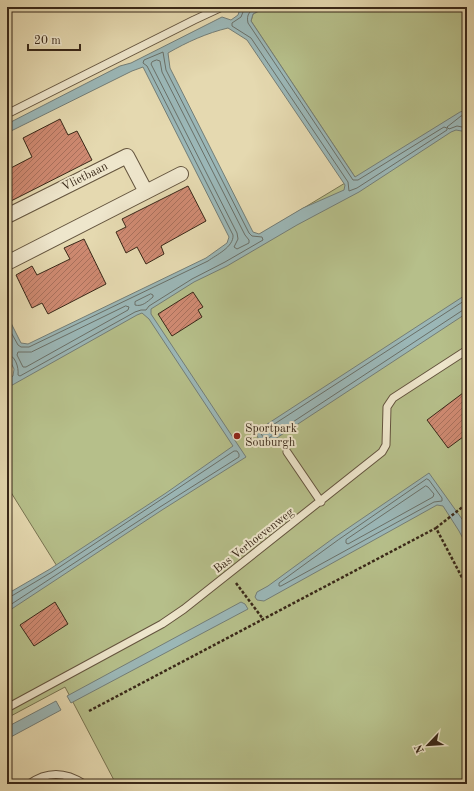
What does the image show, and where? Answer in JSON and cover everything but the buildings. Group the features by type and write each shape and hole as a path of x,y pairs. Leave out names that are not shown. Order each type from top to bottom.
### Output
{"street":[{"name":"Vlietbaan","path":"7,216 127,156 146,192"},
{"path":"7,263 181,174"}],"lane":[{"path":"7,114 222,7"},
{"name":"Bas Verhoevenweg","path":"7,708 162,624 184,610 382,452 386,444 387,407 393,398 467,350"},
{"path":"286,452 321,502"},
{"path":"28,784 40,777 53,774 66,775 76,778 84,784"}],"path":[{"path":"89,712 436,528 465,505"},
{"path":"436,528 467,587"},
{"path":"230,574 262,620"}],"green space":[{"name":"Sportpark Souburgh","path":"267,7 467,7 467,784 116,784 65,687 7,718 7,605 60,571 7,486 7,387 355,177 251,21 253,14"}],"water":[{"path":"245,7 266,7 253,14 251,21 355,177 460,112 467,110 467,132 456,130 451,132 359,192 297,225 227,266 194,282 151,309 151,314 246,457 162,510 7,612 7,594 50,569 166,493 233,446 149,319 142,313 7,388 7,380 13,376 14,369 7,355 7,315 21,343 28,344 206,258 227,243 229,237 143,67 132,71 7,133 7,124 120,66 131,63 222,17 231,20 238,15 240,9","holes":["228,28 247,40 345,185 344,190 303,208 259,234 253,232 170,68 168,53 197,38"]},
{"path":"467,294 467,313 269,443 265,444 259,440 257,436 258,430"},
{"path":"429,473 467,526 467,546 443,506 437,505 264,601 257,600 255,597 257,592 268,586 335,537"},
{"path":"241,602 245,604 248,609 71,703 67,696"},
{"path":"56,701 61,710 7,739 7,727"}],"place":[{"name":"Sportpark Souburgh","path":"237,436"}]}
